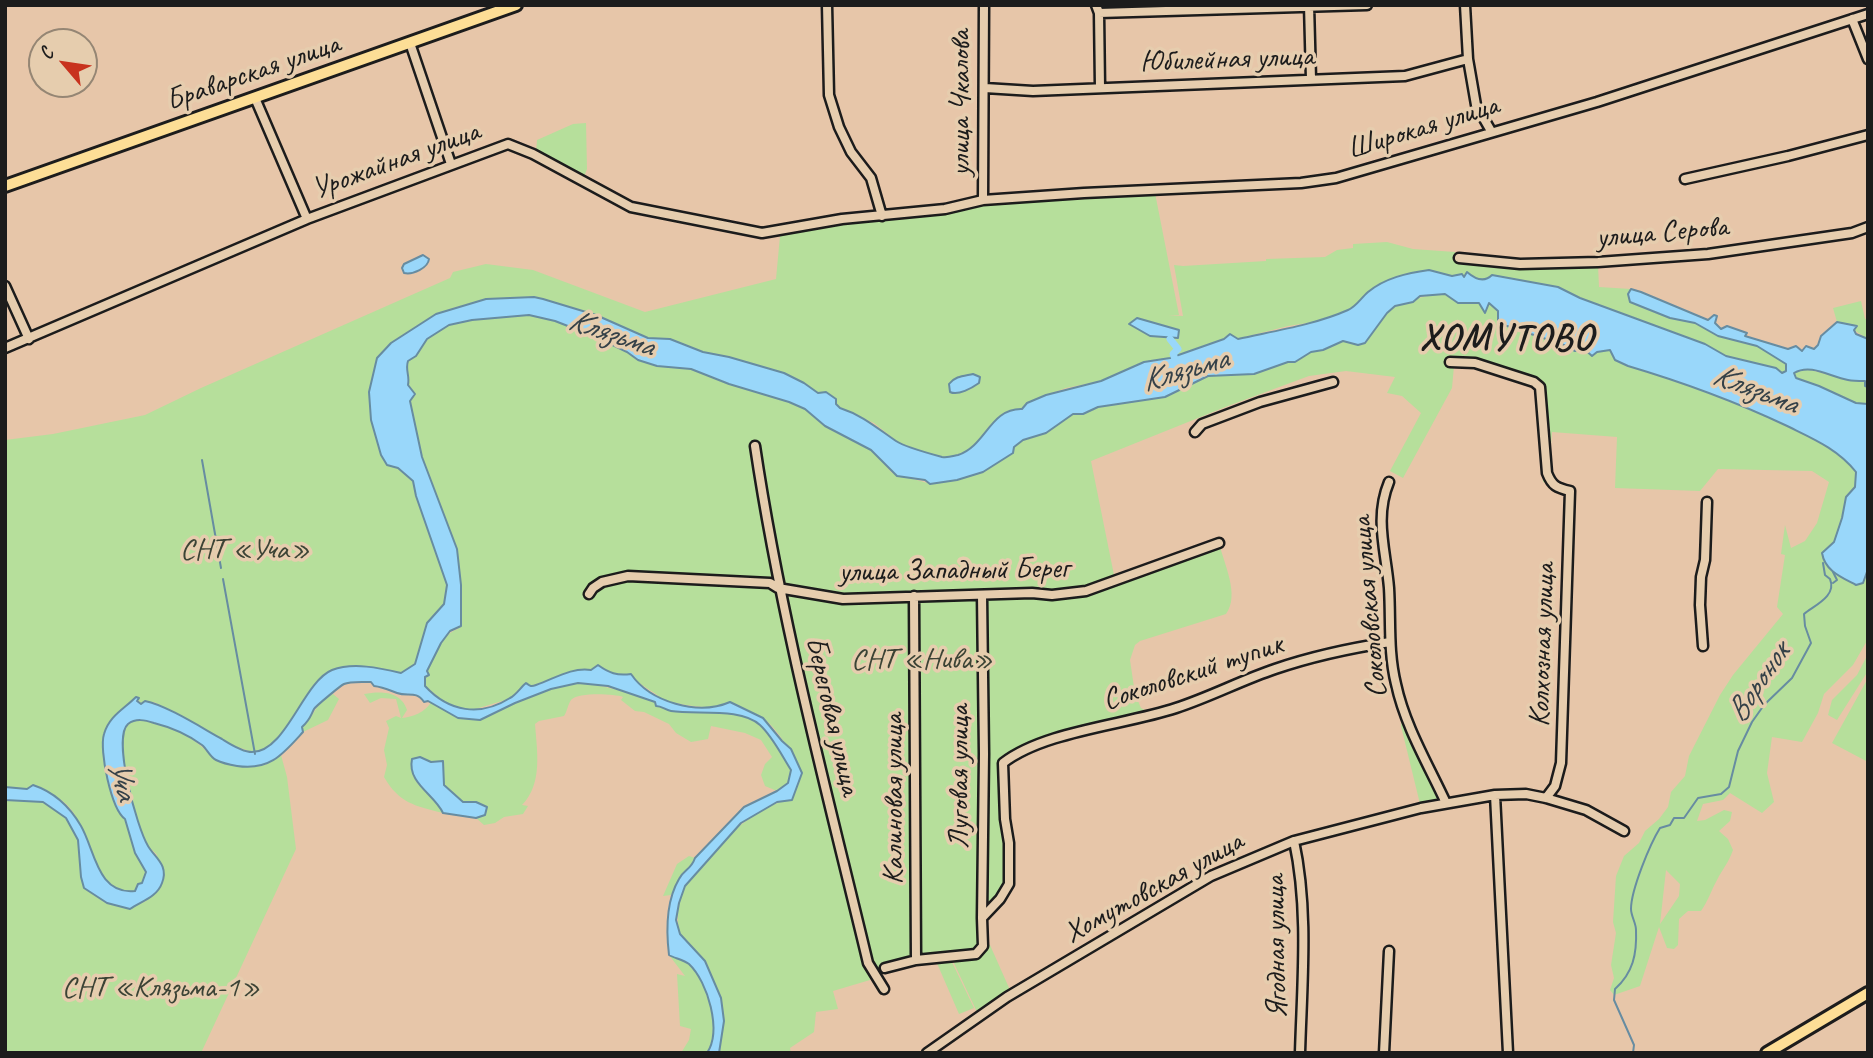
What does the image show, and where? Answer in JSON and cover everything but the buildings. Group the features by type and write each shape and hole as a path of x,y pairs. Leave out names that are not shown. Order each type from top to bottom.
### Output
{"main road":[{"name":"Браварская улица","path":"5,186 516,5"},
{"path":"1767,1053 1868,993"}],"street":[{"path":"827,5 829,95 839,127 852,152 871,178 882,216"},
{"name":"улица Чкалова","path":"980,201 985,88 985,5"},
{"path":"1100,87 1098,9 1367,5"},
{"path":"1465,5 1468,59 1476,105 1491,131"},
{"path":"1309,6 1311,79"},
{"name":"Широкая улица","path":"980,201 1084,192 1301,183 1336,178 1609,98 1868,14"},
{"path":"1852,19 1868,59"},
{"path":"410,43 451,164"},
{"name":"Юбилейная улица","path":"985,88 1034,91 1405,76 1468,59"},
{"path":"255,97 307,219"},
{"path":"1685,179 1868,135"},
{"name":"Урожайная улица","path":"5,348 307,219 508,144 533,154 631,207 762,233 842,219 945,208 980,201"},
{"name":"улица Серова","path":"1459,258 1520,264 1708,254 1852,233 1868,228"},
{"path":"5,286 29,339"},
{"name":"Колхозная улица","path":"1450,362 1475,363 1534,382 1540,387 1547,473 1551,484 1558,489 1570,491 1561,763 1555,786 1545,797"},
{"path":"1195,432 1202,424 1260,402 1333,382"},
{"name":"Береговая улица","path":"755,446 778,588 869,963 884,989"},
{"name":"Соколовская улица","path":"1389,482 1382,498 1380,529 1389,588 1390,642 1395,682 1404,713 1446,803"},
{"path":"1703,646 1700,605 1707,502"},
{"name":"улица Западный Берег","path":"589,594 602,582 628,576 770,583 778,588 843,599 1063,594 1086,591 1219,543"},
{"name":"Луговая улица","path":"916,960 976,954 984,946 982,595"},
{"name":"Калиновая улица","path":"914,596 916,960"},
{"name":"Соколовский тупик","path":"982,918 1000,899 1009,884 1003,764 1012,756 1062,736 1175,708 1272,670 1316,657 1390,642"},
{"name":"Хомутовская улица","path":"927,1053 1007,998 1211,876 1294,841 1446,803 1494,795 1526,794 1586,810 1624,831"},
{"path":"1494,795 1507,1053"},
{"name":"Ягодная улица","path":"1294,841 1299,865 1303,961 1300,1053"},
{"path":"1384,1053 1389,951"},
{"path":"885,968 916,960"}],"green space":[{"path":"586,123 587,169 584,177 536,153 537,140 573,124"},
{"name":"СНТ «Уча»","path":"1155,193 1179,315 1168,315 1183,316 1174,265 1325,257 1337,250 1353,248 1353,244 1387,242 1413,249 1455,252 1456,262 1521,267 1598,265 1599,287 1631,289 1628,294 1630,302 1670,318 1695,323 1717,336 1757,346 1786,364 1786,371 1782,373 1776,368 1726,356 1705,344 1579,298 1558,287 1493,275 1483,280 1428,270 1406,274 1379,285 1350,310 1321,321 1237,339 1230,334 1224,339 1170,358 1144,362 1101,381 1046,395 990,425 973,449 947,458 899,443 874,423 840,408 804,383 784,373 703,352 671,339 648,338 596,315 543,299 486,299 453,308 391,343 377,358 369,392 371,420 387,465 398,468 413,481 447,585 444,604 434,615 413,667 401,673 376,668 343,668 304,703 269,748 252,752 232,745 154,702 142,705 136,697 129,704 104,757 113,796 125,818 133,846 146,872 135,891 120,890 109,883 100,872 75,815 66,804 33,785 27,789 5,787 5,440 53,434 145,415 450,278 453,272 486,264 533,270 645,312 776,279 780,236 840,223 942,213 986,205"},
{"name":"СНТ «Нива»","path":"1445,294 1458,303 1489,302 1498,311 1498,323 1575,351 1583,348 1587,353 1610,350 1615,360 1743,407 1826,446 1842,457 1856,472 1855,487 1846,497 1834,542 1822,553 1832,569 1863,583 1868,569 1868,639 1853,665 1824,694 1818,713 1802,742 1772,737 1767,773 1774,802 1762,813 1730,793 1723,800 1703,804 1697,821 1724,810 1732,812 1730,821 1719,831 1728,839 1733,850 1701,911 1688,911 1679,919 1678,945 1674,949 1667,948 1659,927 1640,986 1614,995 1610,990 1614,978 1611,965 1616,933 1613,922 1616,876 1624,856 1639,843 1645,831 1668,807 1671,792 1685,776 1689,756 1720,695 1783,614 1777,607 1785,555 1781,554 1785,525 1791,548 1805,541 1817,523 1829,482 1812,471 1718,469 1700,491 1615,488 1617,437 1552,432 1549,470 1551,484 1543,482 1542,424 1536,388 1466,365 1454,366 1452,388 1403,478 1390,471 1421,413 1402,396 1387,393 1395,377 1346,371 1309,376 1091,461 1115,580 1219,543 1230,579 1232,598 1226,614 1140,641 1135,645 1130,660 1135,694 1141,708 1153,714 1062,736 1003,763 1009,884 982,918 979,951 916,960 873,971 870,980 833,991 838,1009 816,1012 814,1032 790,1048 791,1053 719,1053 724,1021 680,934 678,922 679,904 685,887 717,847 747,820 778,803 792,800 802,773 772,726 760,716 730,703 705,707 662,700 631,674 611,673 601,667 583,669 542,682 517,691 512,698 469,711 447,704 425,686 427,670 439,644 458,629 461,585 457,549 422,457 410,401 413,398 413,390 408,385 408,361 416,356 427,339 449,325 528,315 555,321 634,356 666,366 691,369 789,402 805,409 825,426 872,450 892,473 931,484 983,472 1023,440 1046,433 1073,414 1083,414 1098,407 1165,397 1208,376 1254,374 1295,362 1311,352 1343,341 1358,345 1396,306 1421,297","holes":["1666,870 1680,884 1679,896 1660,924"]},
{"path":"1861,301 1865,319 1868,318 1868,339 1854,330 1856,326 1837,322 1833,308"},
{"path":"1803,368 1848,380 1865,381 1865,386 1868,387 1868,404 1856,403 1796,378 1794,373"},
{"path":"1868,654 1868,671 1837,720 1828,715 1832,700 1857,675"},
{"path":"1868,678 1868,762 1832,743"},
{"path":"578,683 647,698 671,711 734,714 751,719 769,736 792,770 788,783 777,791 765,786 761,775 765,764 772,757 761,740 745,733 711,726 708,739 691,742 676,733 669,724 644,712 635,711 621,700 623,697 596,694 575,697 564,716 535,724 536,777 529,797 522,805 528,806 523,814 504,817 495,823 484,825 476,818 485,815 476,802 463,802 444,785 443,762 431,762 420,757 412,759 411,767 417,782 443,813 402,798 384,777 387,765 384,750 389,728 386,721 396,716 401,718 396,699 381,698 370,703 364,694 383,693 400,699 407,710 402,718 426,709 431,702 458,717 480,720 551,689"},
{"path":"333,694 339,699 328,720 303,732 302,727 319,705"},
{"path":"1403,713 1446,803 1421,808 1401,726"},
{"name":"СНТ «Клязьма-1»","path":"134,720 157,723 179,731 215,760 265,765 281,755 287,777 296,849 201,1053 5,1053 5,800 43,802 66,818 78,840 84,888 106,903 130,908 146,901 157,855 149,847 140,826 123,760 123,734"},
{"path":"689,856 695,858 692,867 681,875 671,895 663,896 677,864"},
{"path":"990,945 1010,990 977,1012 951,957"},
{"path":"669,955 689,964 707,994 713,1032 707,1053 681,1053 689,1040 691,1029 680,1026 677,974 685,976"},
{"path":"950,958 974,1008 959,1014 936,961"}],"water":[{"path":"423,255 429,259 423,268 404,273 404,264"},
{"path":"1429,270 1452,276 1462,274 1464,277 1467,272 1483,279 1492,275 1558,287 1580,298 1705,344 1726,356 1776,368 1782,373 1786,371 1786,364 1757,346 1718,336 1695,323 1670,318 1630,302 1628,294 1631,289 1641,292 1708,320 1714,315 1717,316 1715,323 1721,329 1727,326 1747,333 1745,336 1788,349 1796,346 1802,351 1806,346 1814,349 1821,336 1837,322 1857,326 1854,330 1856,334 1868,339 1868,387 1865,386 1865,381 1848,380 1814,370 1794,373 1796,378 1856,403 1868,404 1868,569 1863,583 1856,585 1834,573 1826,564 1822,553 1834,542 1846,497 1855,487 1856,472 1832,450 1747,408 1628,366 1615,360 1610,350 1597,352 1592,356 1583,348 1575,351 1498,323 1498,311 1489,303 1485,313 1479,303 1458,303 1445,294 1420,296 1413,302 1395,306 1365,343 1358,345 1343,341 1311,352 1295,362 1254,374 1208,376 1165,397 1098,407 1083,414 1073,414 1046,433 1023,440 1014,447 1013,453 983,472 930,484 925,480 897,476 871,450 825,426 805,409 789,402 691,369 657,366 638,360 596,337 555,321 529,315 472,320 449,325 427,339 407,364 408,385 415,394 410,401 422,457 457,549 461,585 461,626 450,631 441,643 427,671 429,675 425,677 425,686 444,702 455,706 465,709 487,708 512,697 526,683 534,686 570,672 591,670 598,665 613,673 631,674 650,692 676,704 704,707 730,702 763,718 791,749 802,773 792,800 777,802 741,823 685,886 679,903 676,920 680,934 705,961 721,998 724,1021 719,1053 707,1053 711,1044 713,1020 702,982 689,964 669,955 668,916 675,888 695,858 744,807 788,783 791,770 765,730 752,719 730,714 671,711 656,706 655,702 608,686 578,683 551,689 480,720 458,718 415,695 397,693 374,686 371,682 353,682 342,686 314,709 302,727 303,732 282,754 267,763 248,767 216,760 202,745 172,729 147,721 134,721 128,724 124,733 124,764 143,836 160,862 164,877 157,892 130,909 107,903 84,888 78,840 66,818 43,802 5,800 5,787 27,789 33,785 55,796 81,826 105,879 122,890 135,891 146,872 135,853 125,819 111,792 103,742 109,722 136,697 141,704 145,701 163,707 236,747 252,752 264,749 275,741 312,688 332,670 358,666 401,673 415,664 427,623 444,604 447,585 413,481 398,468 387,465 381,455 371,420 369,392 377,358 391,343 436,314 486,299 543,299 596,315 648,338 670,339 703,352 784,373 818,393 826,392 836,399 840,408 862,418 900,443 946,457 958,455 975,444 1002,415 1011,410 1022,409 1027,403 1046,395 1101,381 1144,362 1170,358 1224,339 1230,334 1238,339 1322,320 1351,309 1368,292 1382,283"},
{"path":"1137,318 1179,330 1178,338 1150,336 1129,324"},
{"path":"973,374 980,377 979,383 961,392 950,392 951,381"},
{"path":"420,757 431,762 443,761 444,785 463,802 476,802 487,807 485,815 476,818 443,813 413,775 412,759"}],"waterway":[{"name":"Клязьма","path":"1170,339 1178,349 1173,354 1177,364"},
{"path":"202,460 221,568"},
{"name":"Воронок","path":"1633,1053 1634,1045 1614,1000 1615,989 1630,970 1635,955 1636,930 1631,909 1642,867 1660,828 1670,825 1674,818 1684,818 1698,798 1721,794 1729,787 1738,751 1752,722 1764,705 1792,678 1811,643 1804,614 1824,600 1830,590 1830,579 1825,575 1823,563"},
{"name":"Воронок","path":"1833,572 1837,580 1833,583"},
{"path":"223,579 255,754"}],"district":[{"name":"ХОМУТОВО","path":"1507,339"}],"water label":[{"name":"Уча","path":"121,780"}]}
